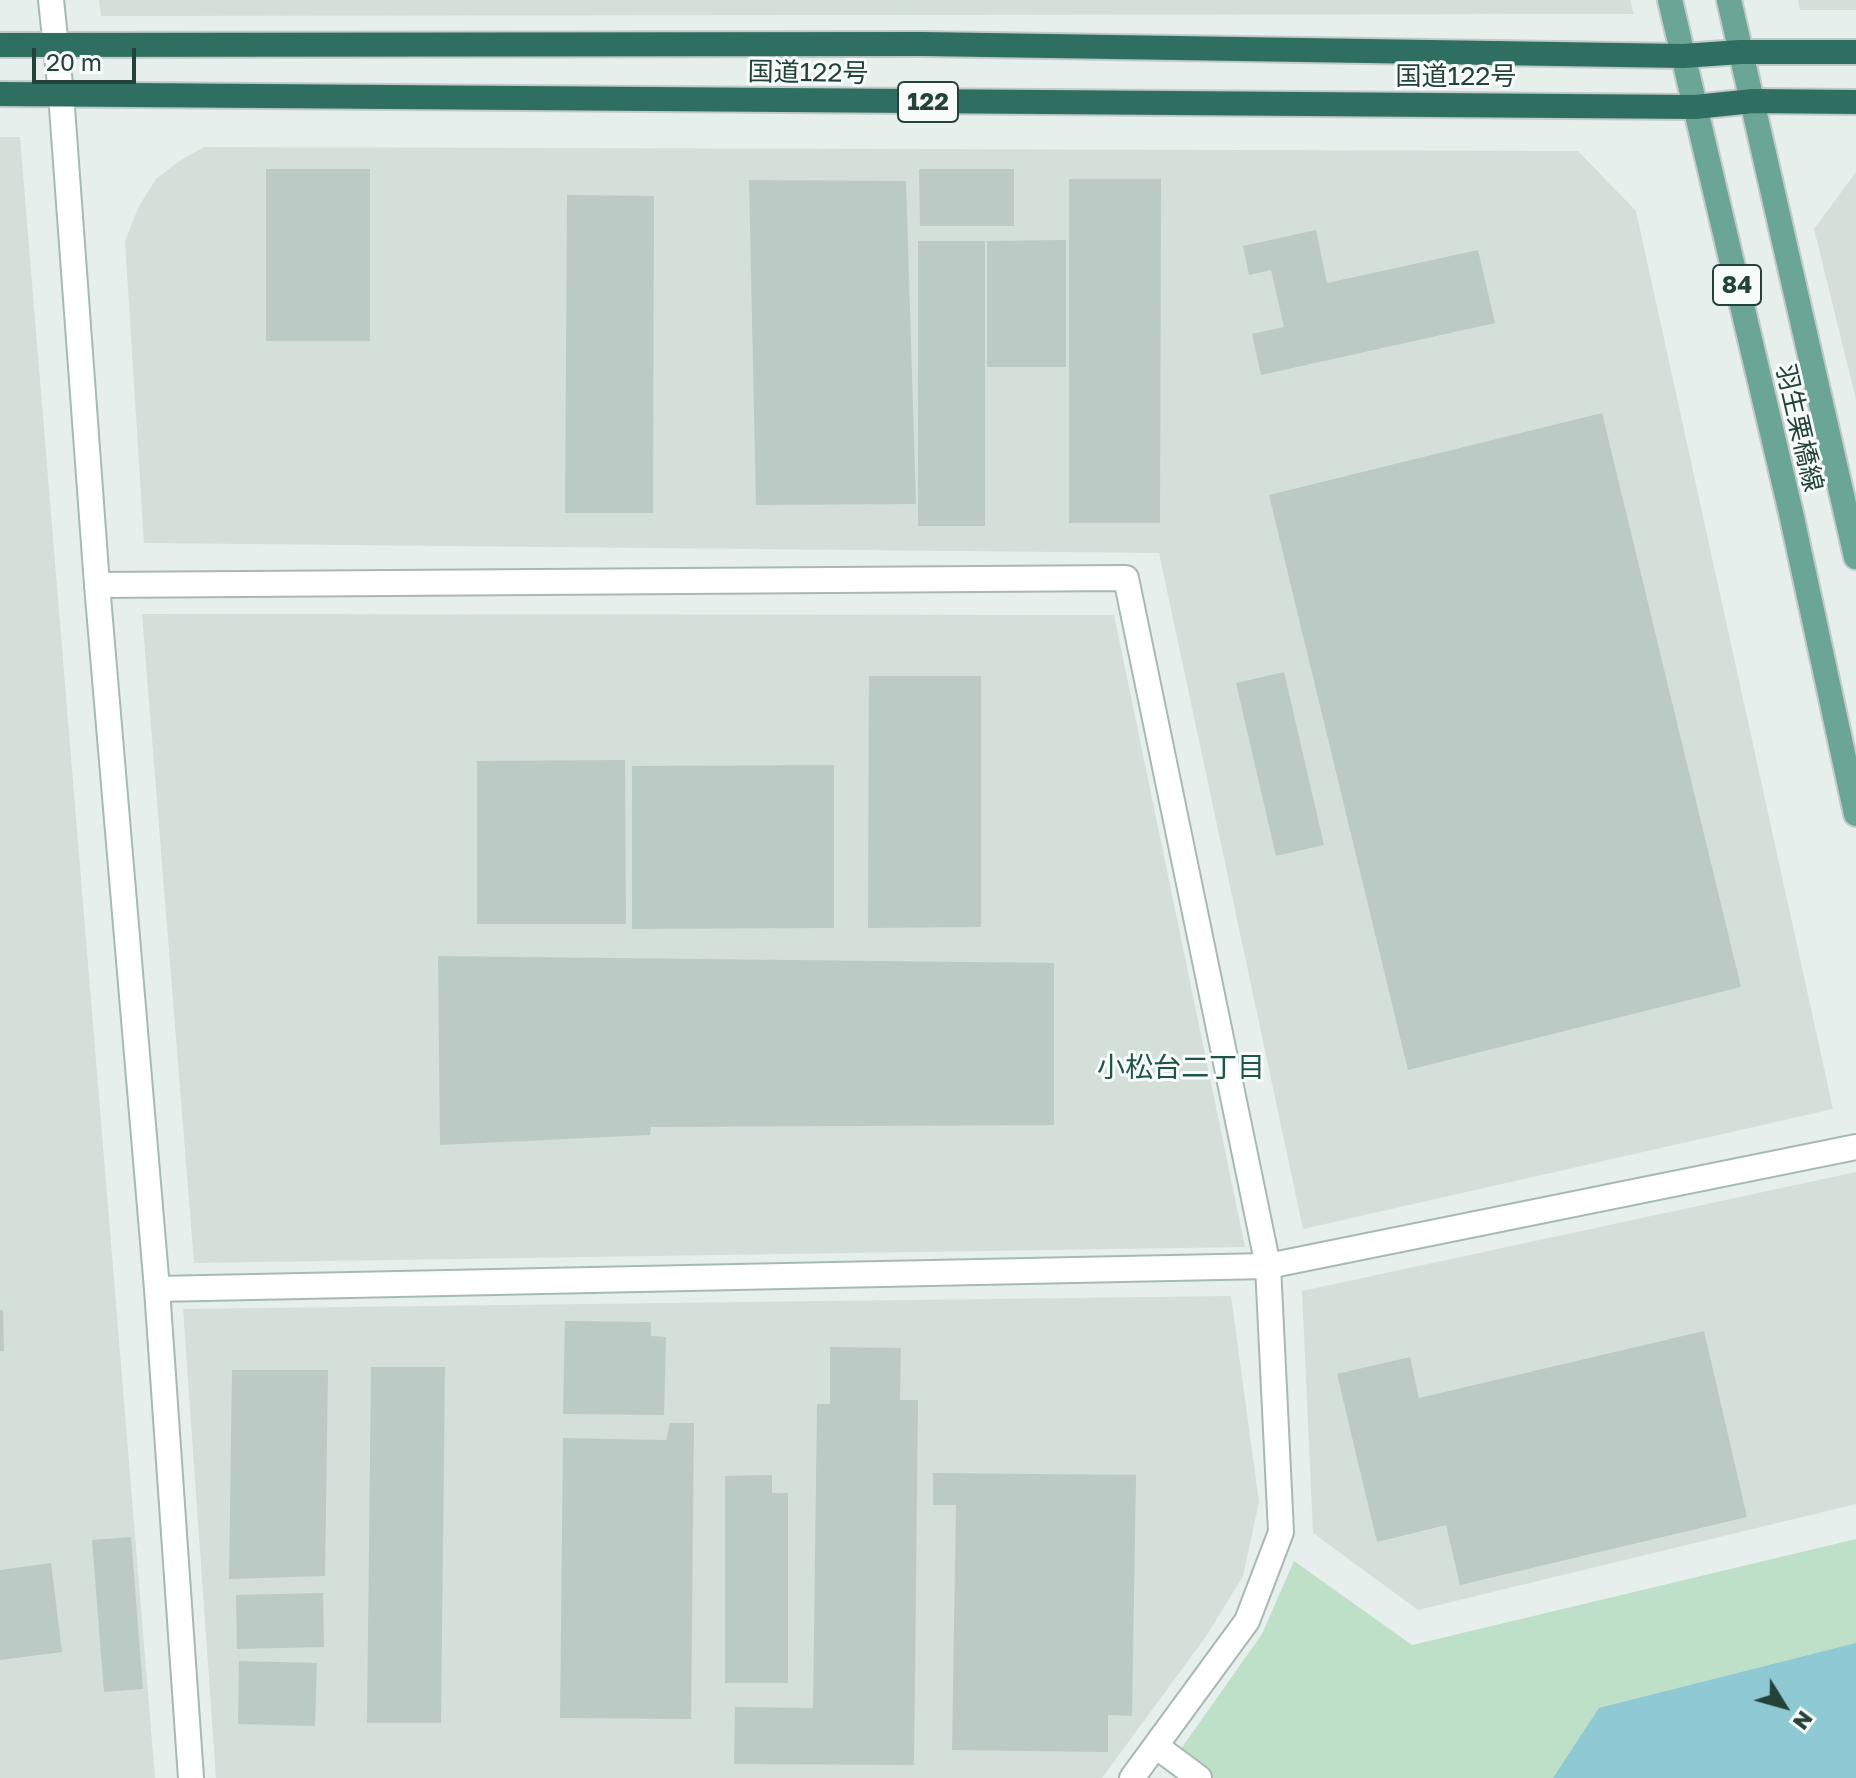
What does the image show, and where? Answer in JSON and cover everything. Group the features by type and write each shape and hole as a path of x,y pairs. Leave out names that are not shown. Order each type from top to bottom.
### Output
{"highway":[{"name":"国道122号","path":"0,45 923,44 1683,56 1740,52 1856,52"},
{"name":"国道122号","path":"0,94 1695,107 1753,101 1856,102"}],"main road":[{"name":"羽生栗橋線","path":"1670,0 1791,513 1856,814"},
{"name":"羽生栗橋線","path":"1729,0 1856,557"}],"street":[{"path":"51,0 157,1289 191,1778"},
{"path":"97,585 1126,578 1268,1266 1281,1532 1247,1621 1137,1776"},
{"path":"157,1289 1268,1266 1856,1147"},
{"path":"1156,1746 1199,1778"}],"shaded area":[{"path":"99,0 1630,0 1634,14 101,16"},
{"path":"1798,0 1856,0 1856,10 1800,10"},
{"path":"0,137 20,137 155,1778 0,1778"},
{"path":"204,147 1578,151 1636,211 1833,1109 1303,1229 1159,553 144,543 125,241 139,206 156,179"},
{"path":"1856,172 1856,399 1814,229"},
{"path":"142,614 1114,615 1245,1247 194,1263"},
{"path":"1856,1172 1856,1504 1418,1610 1313,1533 1302,1291"},
{"path":"1231,1296 1259,1502 1243,1576 1207,1635 1102,1778 216,1778 183,1309"}],"green space":[{"path":"1856,1539 1856,1778 1213,1778 1178,1753 1262,1634 1294,1561 1412,1645"}],"water":[{"path":"1856,1643 1856,1778 1553,1778 1599,1708"}],"building":[{"path":"266,169 370,169 370,341 266,341"},
{"path":"919,169 1014,169 1014,226 920,226"},
{"path":"1069,179 1161,179 1160,523 1069,523"},
{"path":"749,180 906,181 916,504 756,505"},
{"path":"567,195 654,196 653,513 565,513"},
{"path":"1316,230 1327,283 1478,250 1495,323 1261,375 1252,334 1284,327 1271,270 1249,275 1243,246"},
{"path":"1066,240 1066,367 987,367 987,241"},
{"path":"918,241 985,241 985,526 918,526"},
{"path":"1602,413 1741,987 1408,1070 1269,495"},
{"path":"1284,672 1324,845 1276,856 1236,683"},
{"path":"869,676 981,676 981,927 868,928"},
{"path":"625,760 626,924 477,924 477,761"},
{"path":"834,765 834,928 632,929 632,766"},
{"path":"438,956 1054,963 1054,1125 651,1127 650,1135 440,1145"},
{"path":"0,1310 3,1310 4,1351 0,1351"},
{"path":"565,1321 651,1322 651,1336 666,1337 664,1415 563,1414"},
{"path":"1704,1331 1747,1517 1460,1585 1446,1525 1377,1542 1337,1374 1410,1357 1419,1398"},
{"path":"830,1347 901,1348 900,1400 918,1400 914,1765 734,1764 735,1707 813,1708 817,1404 830,1404"},
{"path":"371,1367 445,1367 441,1723 367,1723"},
{"path":"232,1370 328,1370 325,1576 229,1579"},
{"path":"670,1423 694,1423 691,1719 560,1718 563,1438 666,1440"},
{"path":"933,1473 1136,1475 1132,1716 1108,1715 1108,1752 952,1750 956,1505 933,1505"},
{"path":"772,1475 772,1493 788,1493 788,1683 725,1683 725,1476"},
{"path":"131,1537 143,1689 104,1692 92,1540"},
{"path":"51,1563 62,1652 0,1660 0,1570"},
{"path":"323,1593 324,1647 237,1649 236,1595"},
{"path":"239,1661 317,1663 315,1726 238,1724"}],"district":[{"name":"小松台二丁目","path":"1181,1068"}]}
